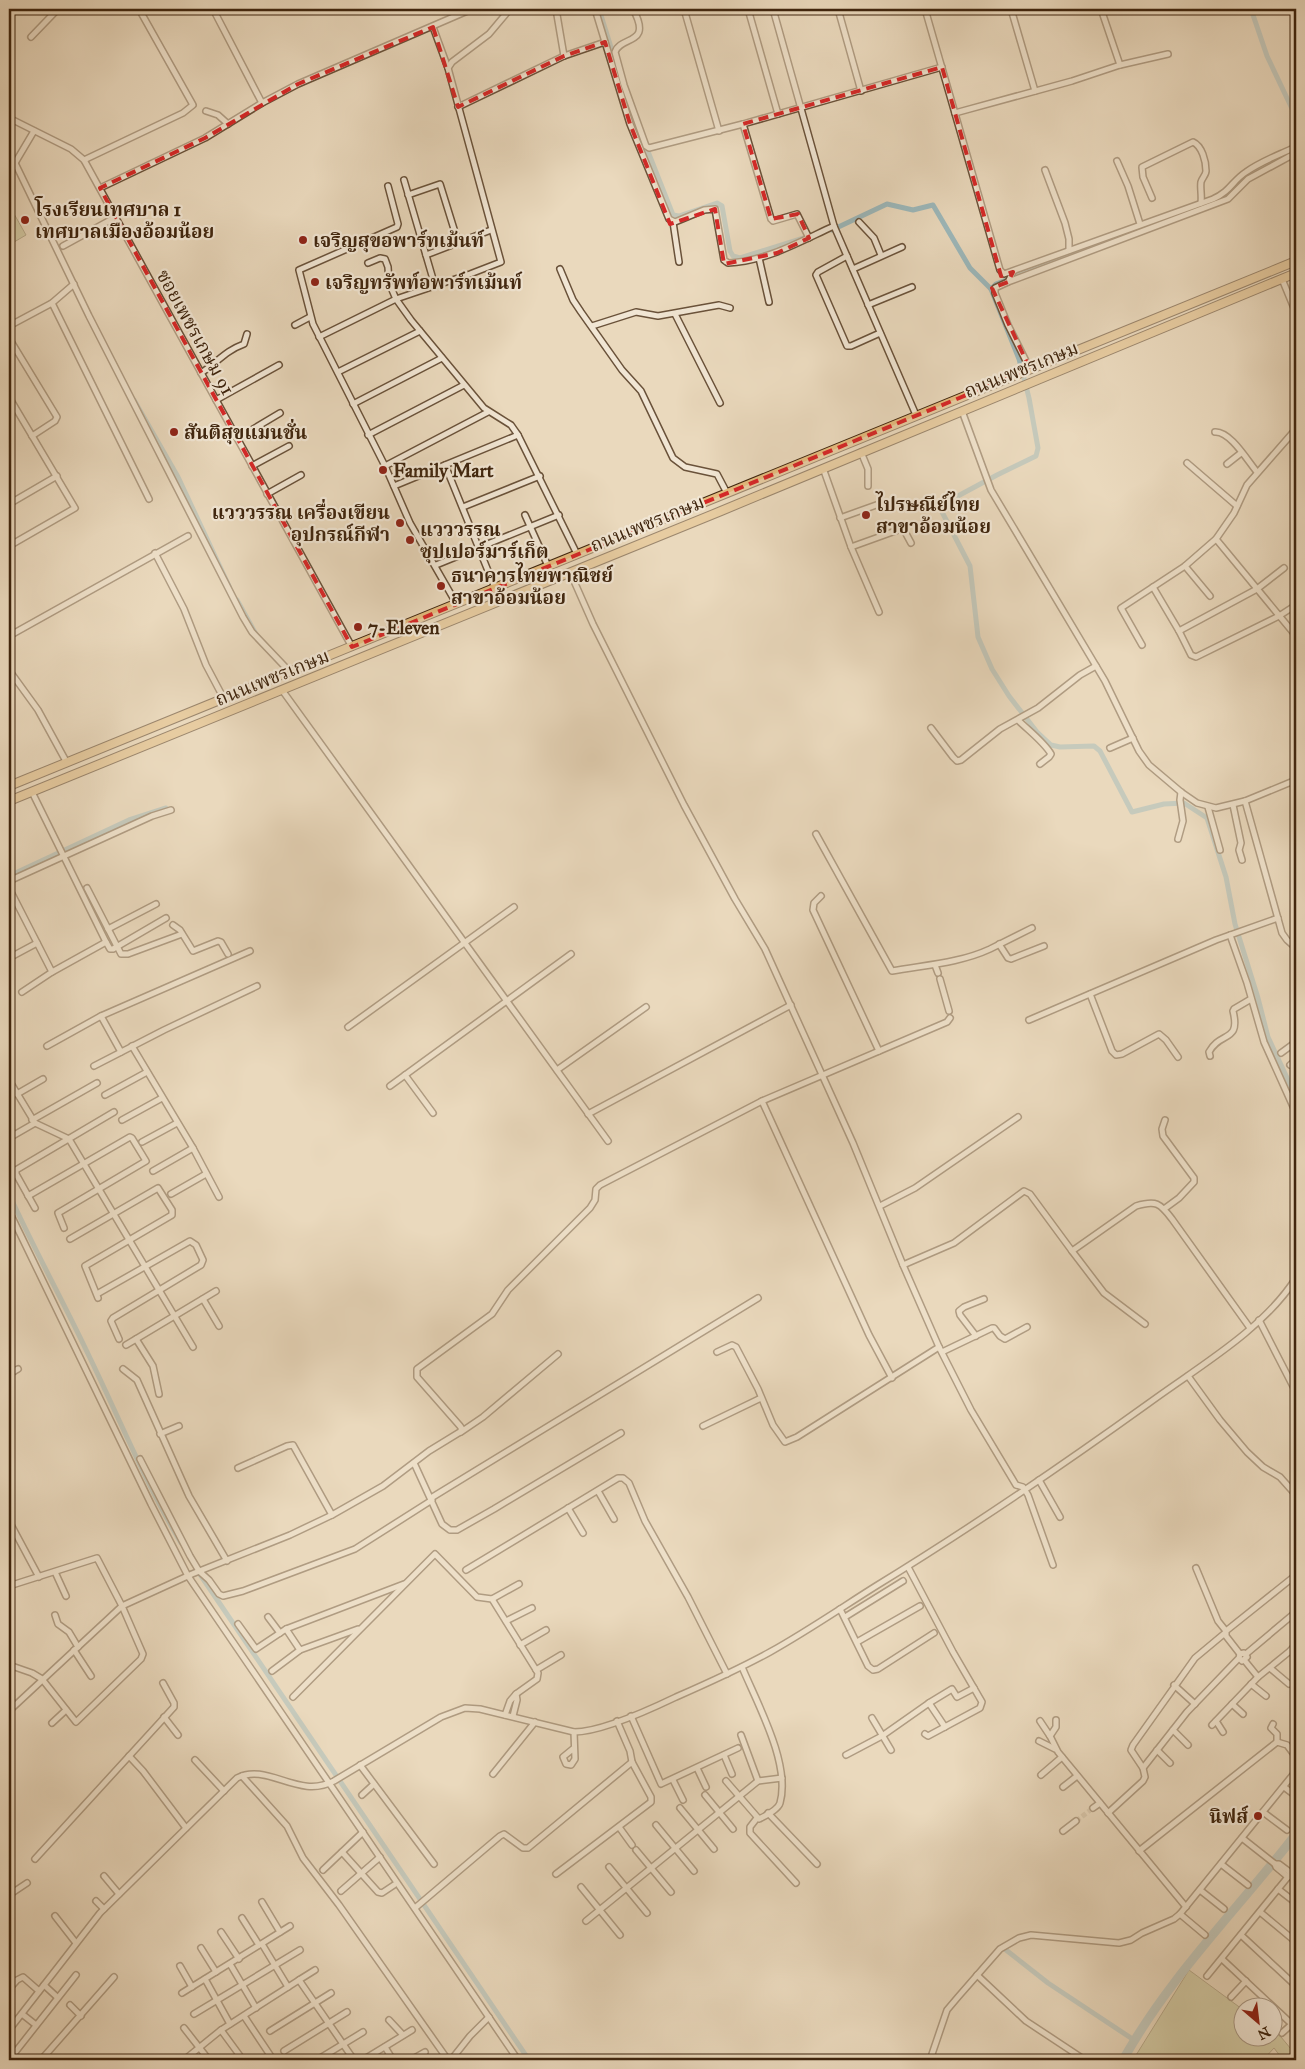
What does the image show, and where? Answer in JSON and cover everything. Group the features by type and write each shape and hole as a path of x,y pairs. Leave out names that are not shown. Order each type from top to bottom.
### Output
{"main road":[{"name":"ถนนเพชรเกษม","path":"9,786 1296,261"},
{"name":"ถนนเพชรเกษม","path":"9,801 1296,273"}],"street":[{"path":"31,37 58,9"},
{"path":"84,160 183,113 193,106 139,9"},
{"path":"213,9 262,102"},
{"path":"100,188 185,148 262,102 472,9"},
{"path":"448,68 452,62 489,34 510,9"},
{"path":"556,9 564,56"},
{"path":"595,9 630,124 664,210 669,220 673,222 678,262"},
{"path":"633,9 640,22 639,30 634,38 617,47 616,52 633,111 646,146 649,148 719,131 942,67"},
{"path":"684,9 719,131"},
{"path":"748,9 778,114"},
{"path":"772,9 835,228 916,415"},
{"path":"838,9 861,91"},
{"path":"925,9 1000,270 1004,274 1013,273 1069,250 1201,203 1226,192 1251,168 1295,151"},
{"path":"1011,9 1035,92"},
{"path":"1101,9 1120,65"},
{"path":"319,337 396,299 500,262 448,68 433,27"},
{"path":"458,107 564,56 605,42"},
{"path":"955,113 1035,92 1120,65 1168,54"},
{"path":"206,111 218,115 228,124"},
{"name":"ซอยเพชรเกษม 91","path":"9,118 71,149 84,160 352,646"},
{"path":"743,124 771,219 773,221 797,214 809,238"},
{"path":"15,164 34,131"},
{"path":"1152,198 1142,176 1142,167 1193,142 1201,150 1206,169 1201,182 1203,190 1201,203"},
{"path":"1024,371 1008,325 994,293 994,288 1228,199 1248,180 1295,151"},
{"path":"9,155 243,617 252,632 290,672"},
{"path":"1117,162 1128,186 1140,224"},
{"path":"1045,170 1065,223 1069,239 1069,250"},
{"path":"404,180 435,286"},
{"path":"408,195 440,184 458,242"},
{"path":"388,186 397,227 299,270 310,317 319,337 394,486 410,523 436,565 456,603"},
{"path":"673,222 704,210 715,209 726,262 759,258 777,253 835,228"},
{"path":"63,246 116,217"},
{"path":"860,222 874,238 881,255"},
{"path":"426,254 491,230"},
{"path":"853,269 902,246"},
{"path":"847,256 818,272 816,276 847,346 880,333"},
{"path":"368,263 380,258 385,259 388,267 389,283 396,299 420,331 488,412 506,422 518,435 577,554"},
{"path":"759,258 769,302"},
{"path":"560,269 573,300 622,370 641,391 673,458 684,467 717,474 727,493"},
{"path":"1009,281 1013,273"},
{"path":"1282,279 1296,313"},
{"path":"9,326 52,303 74,284"},
{"path":"868,305 912,287"},
{"path":"52,303 149,499"},
{"path":"592,326 636,312 652,316 675,314 719,305 730,308"},
{"path":"675,314 720,403"},
{"path":"295,324 310,317"},
{"path":"338,372 420,331"},
{"path":"201,372 214,365 225,352 244,344 247,334"},
{"path":"9,338 57,417 55,421 32,436"},
{"path":"353,404 442,358"},
{"path":"216,400 279,365"},
{"path":"368,435 464,385"},
{"path":"9,397 75,508 9,546"},
{"path":"962,411 997,502 1038,567 1096,666 1140,752 1149,765 1197,803 1216,808 1245,801 1296,780"},
{"path":"384,466 488,412"},
{"path":"238,438 280,413"},
{"path":"1142,645 1121,608 1185,566 1216,539 1228,523 1247,485 1296,429"},
{"path":"1215,432 1224,433 1257,472"},
{"path":"394,486 518,435"},
{"path":"252,466 288,446"},
{"path":"861,452 868,469 868,486"},
{"path":"1227,464 1241,452"},
{"path":"1187,463 1237,506"},
{"path":"445,464 495,588"},
{"path":"823,468 851,547 879,612"},
{"path":"268,494 301,475"},
{"path":"9,504 57,476"},
{"path":"463,508 540,476"},
{"path":"840,518 879,504"},
{"path":"525,515 548,566"},
{"path":"436,565 559,516"},
{"path":"851,547 901,529 904,530 911,543"},
{"path":"9,636 188,536"},
{"path":"1216,539 1296,636"},
{"path":"155,553 184,609 206,666 224,699"},
{"path":"1185,566 1210,596"},
{"path":"1179,631 1257,589 1284,568"},
{"path":"570,572 593,624 660,760 760,939 880,1206 903,1265 941,1349 971,1410 1016,1485 1023,1491 1053,1564"},
{"path":"1153,587 1191,655 1196,657 1279,616 1296,605"},
{"path":"931,728 953,757 957,760 964,758 976,746 1000,729 1028,714 1080,675 1096,666"},
{"path":"9,670 38,710 68,763"},
{"path":"282,690 608,1141"},
{"path":"1019,719 1034,737 1048,748 1049,757 1040,764"},
{"path":"1110,748 1133,738"},
{"path":"32,792 110,949 117,947 166,918"},
{"path":"1178,839 1183,821 1180,803 1181,792"},
{"path":"1245,801 1284,936 1296,948"},
{"path":"1232,805 1241,843 1239,850 1242,860"},
{"path":"1208,807 1220,850"},
{"path":"9,881 63,854 152,816 171,810"},
{"path":"816,834 890,970 935,965 982,952 1032,928"},
{"path":"9,888 52,972"},
{"path":"87,888 121,954 125,955 182,934"},
{"path":"821,896 814,903 813,910 879,1051"},
{"path":"108,929 156,904"},
{"path":"348,1027 463,941 514,907"},
{"path":"1029,1020 1231,935 1278,918"},
{"path":"173,926 182,934 193,950 218,941 221,942 228,954"},
{"path":"1231,935 1264,1042 1296,1113"},
{"path":"22,992 52,972 106,942"},
{"path":"9,958 37,943"},
{"path":"999,944 1010,959 1044,946"},
{"path":"47,1046 101,1016 250,951"},
{"path":"390,1086 571,954"},
{"path":"935,965 949,1010"},
{"path":"94,1066 257,986"},
{"path":"1090,994 1112,1051 1116,1054 1122,1054 1159,1034 1178,1057"},
{"path":"1210,1056 1209,1052 1212,1047 1234,1030 1236,1024 1234,1009 1251,1000"},
{"path":"588,1114 791,1005"},
{"path":"557,1070 646,1006"},
{"path":"101,1016 121,1052"},
{"path":"460,1432 462,1429 460,1426 417,1377 416,1369 492,1314 514,1284 590,1208 595,1200 596,1189 600,1185 762,1101 947,1022 950,1018"},
{"path":"1281,1053 1296,1042"},
{"path":"132,1046 193,1148 219,1197"},
{"path":"1290,1065 1296,1060"},
{"path":"105,1095 147,1072"},
{"path":"405,1075 434,1113"},
{"path":"17,1094 43,1078"},
{"path":"9,1080 33,1122 69,1138 193,1346"},
{"path":"9,1138 97,1083"},
{"path":"122,1120 162,1098"},
{"path":"762,1101 869,1335 892,1378"},
{"path":"35,1208 16,1174 16,1170 114,1112"},
{"path":"880,1206 914,1188 1018,1117"},
{"path":"1164,1209 1179,1198 1194,1182 1194,1178 1163,1136 1162,1129 1165,1120"},
{"path":"142,1142 177,1123"},
{"path":"28,1196 130,1137 146,1161 58,1213 64,1228"},
{"path":"153,1171 193,1148"},
{"path":"171,1194 206,1174"},
{"path":"70,1239 160,1188 172,1210 172,1215 85,1266 98,1296 145,1265 186,1242 193,1241 203,1260 201,1265 113,1318 111,1321 119,1339"},
{"path":"903,1265 954,1242 1024,1191 1030,1194 1104,1293 1146,1324"},
{"path":"1072,1251 1136,1206 1147,1202 1157,1203 1164,1209 1248,1325"},
{"path":"9,1211 151,1504 190,1575 334,1781 363,1832 380,1857 418,1905 489,2018 518,2060"},
{"path":"9,2030 104,1909 224,1791 242,1776 261,1774 310,1788 334,1781 456,1710 465,1708 505,1714 574,1732 584,1731 631,1716 726,1671 742,1667 772,1651 908,1567 1023,1491 1188,1376 1248,1325 1259,1320 1286,1294 1296,1278"},
{"path":"126,1345 216,1291"},
{"path":"140,1459 199,1572 209,1580 220,1594 223,1596 230,1595 355,1549 431,1499 758,1298"},
{"path":"203,1299 219,1326"},
{"path":"976,1336 959,1311 964,1306 984,1299"},
{"path":"1259,1320 1296,1392"},
{"path":"717,1352 732,1345 736,1347 773,1425 784,1442 797,1438 941,1349 994,1328 1005,1339 1027,1327"},
{"path":"136,1339 153,1366 159,1394"},
{"path":"9,1711 122,1606 190,1575 290,1536 383,1486 483,1416 558,1354"},
{"path":"9,1363 13,1371"},
{"path":"123,1369 137,1380 189,1496 227,1561"},
{"path":"1188,1376 1220,1420 1247,1452 1263,1467 1280,1477 1296,1495"},
{"path":"703,1426 761,1398"},
{"path":"160,1434 179,1426"},
{"path":"414,1463 445,1528 450,1530 463,1528 621,1432"},
{"path":"238,1468 293,1445 332,1515"},
{"path":"466,1570 618,1478 626,1479 648,1526 688,1596 726,1671"},
{"path":"1039,1480 1060,1517"},
{"path":"598,1491 614,1519"},
{"path":"568,1508 583,1533"},
{"path":"9,1521 39,1577"},
{"path":"293,1696 436,1554 477,1597 492,1599 520,1584"},
{"path":"9,1586 98,1558 122,1606 141,1649 142,1656 76,1722 42,1680 9,1665"},
{"path":"908,1567 982,1705 945,1728 928,1736 925,1734"},
{"path":"1196,1568 1218,1621 1239,1656 1258,1677"},
{"path":"55,1572 66,1596"},
{"path":"1108,1812 1143,1781 1145,1777 1143,1768 1131,1750 1133,1745 1195,1658 1296,1575"},
{"path":"845,1617 903,1581"},
{"path":"238,1624 256,1649 286,1629 406,1583"},
{"path":"492,1599 536,1670 538,1677 516,1694 510,1701 505,1714"},
{"path":"857,1642 920,1606"},
{"path":"506,1621 532,1608"},
{"path":"840,1609 868,1666 873,1670 878,1669 934,1634"},
{"path":"1143,1768 1195,1704 1239,1656 1246,1654 1296,1612"},
{"path":"55,1615 58,1624 69,1632 91,1676"},
{"path":"268,1617 280,1633"},
{"path":"272,1671 300,1650 361,1628"},
{"path":"286,1629 300,1650"},
{"path":"520,1645 546,1630"},
{"path":"1223,1732 1214,1723 1258,1677 1296,1644"},
{"path":"1290,1650 1296,1656"},
{"path":"1245,1661 1246,1654"},
{"path":"536,1670 562,1655"},
{"path":"742,1667 780,1758 782,1778 780,1804 761,1818 757,1818 750,1827 750,1833 796,1883"},
{"path":"1270,1668 1289,1684"},
{"path":"35,1859 174,1704 163,1683"},
{"path":"1252,1684 1266,1696"},
{"path":"1174,1685 1195,1704"},
{"path":"846,1755 882,1736 952,1689 957,1697 974,1688"},
{"path":"513,1716 517,1700 516,1694"},
{"path":"929,1703 945,1728"},
{"path":"1232,1704 1243,1714"},
{"path":"52,1723 66,1710"},
{"path":"631,1716 659,1783 663,1784 673,1780 738,1748"},
{"path":"164,1717 178,1735"},
{"path":"872,1718 891,1750"},
{"path":"1050,1736 1056,1727 1056,1720"},
{"path":"556,1874 651,1802 651,1796 632,1762 630,1751 617,1721"},
{"path":"1040,1721 1050,1736 1056,1750 1186,1907"},
{"path":"493,1774 535,1722"},
{"path":"1273,1724 1272,1728 1277,1734 1277,1742"},
{"path":"1173,1730 1188,1745"},
{"path":"574,1732 574,1748"},
{"path":"741,1735 758,1781"},
{"path":"1039,1741 1056,1750"},
{"path":"1277,1742 1286,1745 1296,1757"},
{"path":"1139,1851 1277,1742"},
{"path":"1157,1750 1170,1763"},
{"path":"724,1755 732,1774"},
{"path":"129,1756 143,1771 186,1828"},
{"path":"1041,1775 1062,1757"},
{"path":"195,1760 224,1791"},
{"path":"418,1905 500,1836 508,1836 523,1848 528,1848 632,1762"},
{"path":"360,1765 434,1864"},
{"path":"697,1768 706,1787"},
{"path":"930,2060 947,2010 1000,1949 1019,1938 1031,1935 1119,1943 1131,1940 1180,1914 1296,1771"},
{"path":"242,1776 287,1826 303,1858 450,2060 470,2036 489,2018"},
{"path":"1064,1786 1077,1776"},
{"path":"586,1921 758,1781 782,1778"},
{"path":"673,1780 682,1800"},
{"path":"726,1781 757,1818"},
{"path":"362,1795 374,1784"},
{"path":"1284,1787 1296,1796"},
{"path":"705,1795 733,1829"},
{"path":"1092,1808 1100,1803"},
{"path":"680,1808 714,1848"},
{"path":"1264,1812 1287,1830"},
{"path":"768,1813 817,1864"},
{"path":"1063,1832 1076,1821"},
{"path":"656,1825 694,1870"},
{"path":"619,1827 632,1845"},
{"path":"322,1870 363,1832"},
{"path":"1242,1838 1275,1864 1279,1864 1289,1875"},
{"path":"636,1850 671,1892"},
{"path":"342,1852 378,1892 382,1893 394,1885"},
{"path":"341,1891 380,1857"},
{"path":"1221,1864 1248,1885"},
{"path":"609,1867 647,1913"},
{"path":"1207,1976 1296,1867"},
{"path":"104,1876 119,1894"},
{"path":"9,1896 28,1883"},
{"path":"581,1887 620,1934"},
{"path":"1278,1889 1296,1903"},
{"path":"1200,1890 1224,1909"},
{"path":"96,1901 104,1909"},
{"path":"262,1902 280,1932"},
{"path":"1260,1912 1296,1942"},
{"path":"1180,1914 1205,1935"},
{"path":"54,1916 76,1943"},
{"path":"242,1918 275,1965 288,1988"},
{"path":"182,1993 290,1926"},
{"path":"222,1932 239,1959"},
{"path":"1241,1935 1296,1986"},
{"path":"201,1948 216,1972"},
{"path":"194,2014 300,1950"},
{"path":"1222,1959 1262,1996"},
{"path":"230,1964 256,2008"},
{"path":"180,1966 192,1986"},
{"path":"184,2060 221,2030 315,1970"},
{"path":"9,2060 76,1975"},
{"path":"977,1975 1026,2021 1085,2060"},
{"path":"40,2060 114,1977"},
{"path":"9,1989 17,1980 23,1978 40,1991"},
{"path":"205,1979 230,2024"},
{"path":"300,1980 354,2060"},
{"path":"1231,1997 1246,1981"},
{"path":"44,1986 58,1997"},
{"path":"270,2031 331,1993"},
{"path":"70,2006 81,2016"},
{"path":"284,2052 347,2012"},
{"path":"22,2014 36,2025"},
{"path":"1282,2015 1294,2026 1282,2033"},
{"path":"244,2016 270,2055"},
{"path":"389,2020 403,2035"},
{"path":"184,2028 209,2060"},
{"path":"221,2030 243,2060"},
{"path":"363,2060 412,2030"},
{"path":"317,2060 363,2032"},
{"path":"9,2047 15,2052"},
{"path":"385,2047 393,2060"},
{"path":"410,2060 425,2052"}],"highlighted area":[{"path":"433,27 458,107 564,56 605,42 630,124 670,224 715,209 724,264 777,253 809,238 798,214 771,219 743,124 942,67 1001,276 1013,272 1008,282 992,288 1030,369 352,647 100,188 205,138 298,84"}],"green space":[{"path":"9,205 26,235 9,245"},
{"path":"1189,1970 1232,2002 1232,2046 1282,2046 1282,2038 1296,2055 1296,2060 1283,2060 1274,2048 1263,2060 1133,2060"}],"waterway":[{"path":"599,9 619,73"},
{"path":"1251,9 1267,56 1296,117"},
{"path":"645,144 673,215 679,216 717,203 722,206 730,251 733,256 740,258 807,237"},
{"path":"1217,201 1229,195 1248,175 1296,150"},
{"path":"832,230 887,204 913,210 933,205 970,268 991,289 1019,359 1029,398 1038,448 1036,456 943,504 941,510 970,566 978,637 992,669 1009,696 1037,732 1051,745 1060,747 1094,746 1100,751 1132,812 1164,804 1184,803 1207,818 1226,877 1235,924 1268,1037 1296,1097"},
{"path":"991,289 996,284 1134,232"},
{"path":"134,400 178,477 229,586"},
{"path":"237,600 257,636"},
{"path":"9,876 129,820 166,808"},
{"path":"9,1194 80,1337 145,1475 181,1543"},
{"path":"197,1570 529,2060"},
{"path":"1123,2060 1161,2000 1296,1834"},
{"path":"1006,1950 1048,1983 1134,2040"}],"tunnel":[{"path":"1292,1378 1296,1377"},
{"path":"1076,1821 1093,1808"}],"place":[{"name":"โรงเรียนเทศบาล 1 เทศบาลเมืองอ้อมน้อย","path":"25,220"},
{"name":"เจริญสุขอพาร์ทเม้นท์","path":"303,240"},
{"name":"เจริญทรัพท์อพาร์ทเม้นท์","path":"315,282"},
{"name":"สันติสุขแมนชั่น","path":"174,432"},
{"name":"Family Mart","path":"383,470"},
{"name":"ไปรษณีย์ไทย สาขาอ้อมน้อย","path":"866,515"},
{"name":"แวววรรณ เครื่องเขียน อุปกรณ์กีฬา","path":"400,523"},
{"name":"แวววรรณ ซุปเปอร์มาร์เก็ต","path":"410,540"},
{"name":"ธนาคารไทยพาณิชย์ สาขาอ้อมน้อย","path":"441,586"},
{"name":"7-Eleven","path":"358,627"},
{"name":"นิฟส์","path":"1258,1816"}]}
